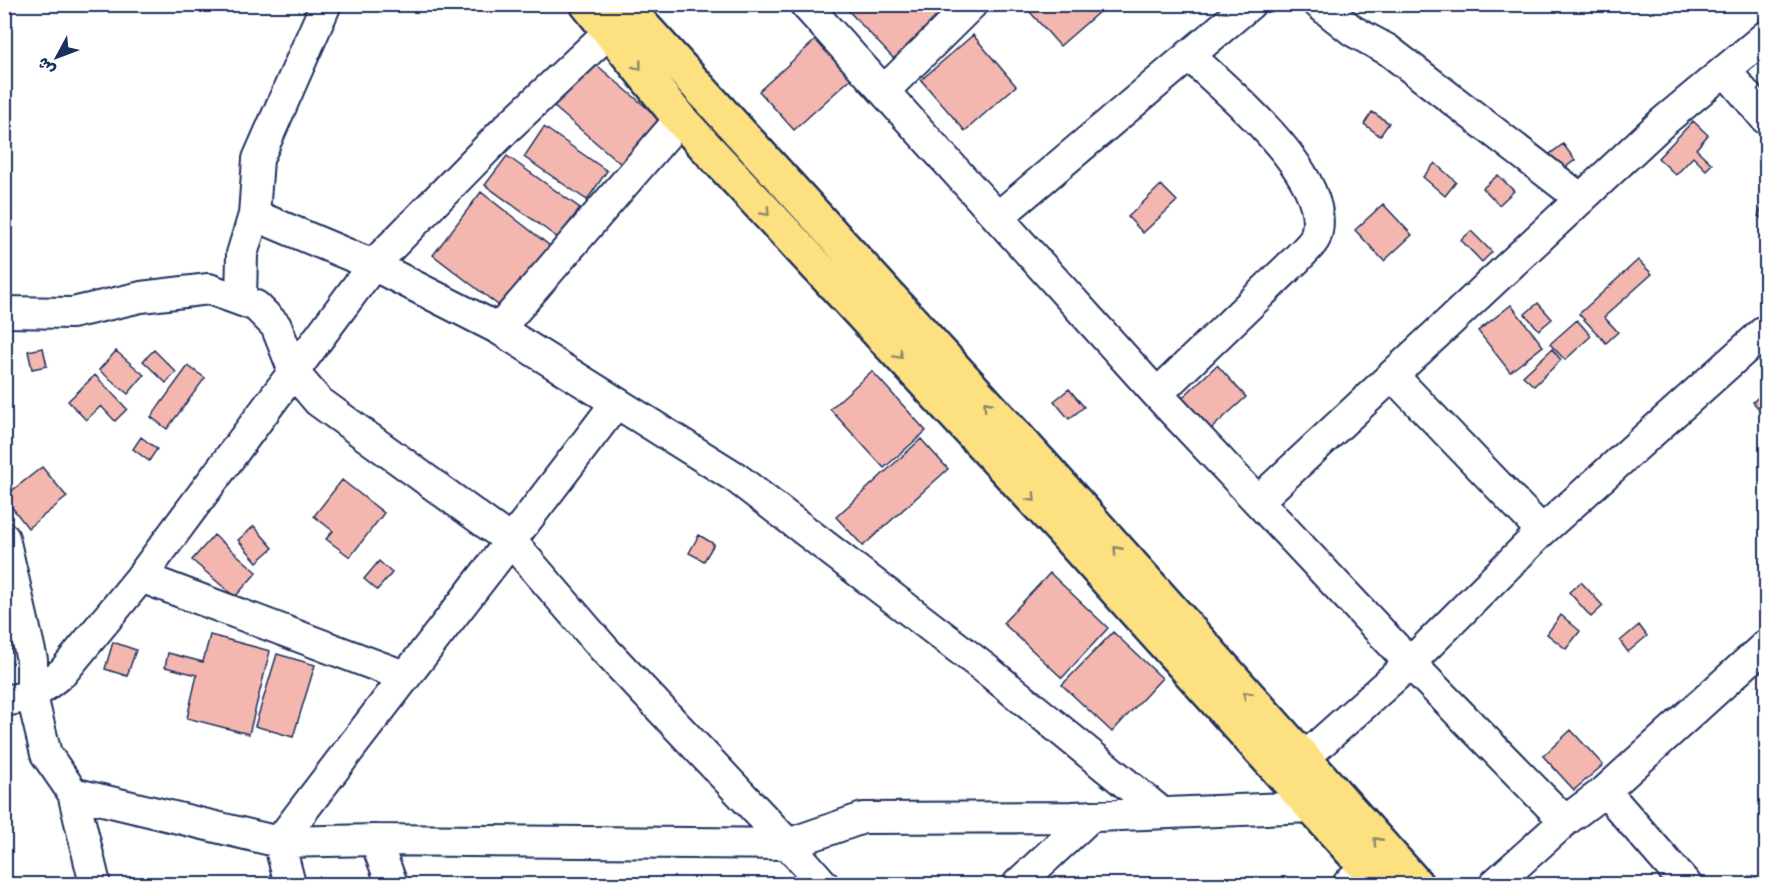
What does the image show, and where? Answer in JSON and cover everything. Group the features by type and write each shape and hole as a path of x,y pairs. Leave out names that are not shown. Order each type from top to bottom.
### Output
{"main road":[{"path":"587,4 617,18 1047,470 1416,885"},
{"path":"617,18 680,119 1052,520 1312,807 1365,879"}],"street":[{"path":"241,300 242,254 254,215 258,159 326,4"},
{"path":"805,4 885,90 1156,394 1410,663 1565,821"},
{"path":"885,90 972,4"},
{"path":"998,218 1250,4"},
{"path":"1319,4 1353,31 1388,50 1581,199"},
{"path":"18,699 63,672 141,577 295,374 373,266 617,18"},
{"path":"1258,501 1663,122 1766,38"},
{"path":"1156,394 1297,259 1314,239 1318,220 1314,198 1299,169 1262,126 1190,56"},
{"path":"1725,70 1767,119"},
{"path":"499,328 680,119"},
{"path":"254,215 373,266 499,328 735,477 987,670 1162,813"},
{"path":"4,312 72,313 141,297 209,289 256,306 276,326 295,374 318,401 512,542 604,649 788,844 823,885"},
{"path":"1303,759 1410,663 1542,531 1763,340"},
{"path":"1393,376 1542,531"},
{"path":"279,842 404,676 512,542 616,403"},
{"path":"4,538 32,660 18,699 46,754 73,794 95,885"},
{"path":"141,577 404,676"},
{"path":"1495,885 1565,821 1605,792 1767,645"},
{"path":"1605,792 1686,885"},
{"path":"73,794 279,842 375,840 788,844 863,818 1091,816 1312,807"},
{"path":"1017,885 1091,816"},
{"path":"375,840 392,885"},
{"path":"279,842 290,885"}],"building":[{"path":"842,4 935,4 943,13 894,59"},
{"path":"1023,4 1108,4 1060,46"},
{"path":"821,35 856,74 794,130 759,91"},
{"path":"973,35 1016,86 965,131 921,80"},
{"path":"592,61 660,119 621,164 553,106"},
{"path":"1372,112 1389,123 1380,136 1364,124"},
{"path":"1693,121 1708,135 1696,149 1712,164 1706,170 1693,157 1676,175 1658,158"},
{"path":"544,127 607,171 587,200 524,157"},
{"path":"1563,144 1575,160 1562,170 1550,154"},
{"path":"507,156 580,208 558,238 485,185"},
{"path":"1435,163 1456,182 1445,196 1423,177"},
{"path":"1498,175 1514,191 1499,205 1483,188"},
{"path":"1161,185 1177,201 1143,233 1128,217"},
{"path":"481,192 550,246 502,308 433,255"},
{"path":"1766,199 1766,220 1758,216"},
{"path":"1383,204 1412,235 1384,261 1355,230"},
{"path":"1471,231 1492,252 1482,262 1461,240"},
{"path":"1638,260 1652,274 1604,317 1618,332 1606,343 1579,314"},
{"path":"1538,303 1552,319 1539,330 1525,314"},
{"path":"1511,305 1543,346 1510,372 1478,331"},
{"path":"1577,320 1591,336 1565,360 1550,344"},
{"path":"43,348 47,366 32,369 28,351"},
{"path":"1552,349 1561,360 1534,386 1523,376"},
{"path":"154,350 176,372 166,383 143,361"},
{"path":"116,351 144,375 128,394 99,370"},
{"path":"1217,365 1246,397 1211,429 1182,398"},
{"path":"188,366 205,378 167,429 151,417"},
{"path":"872,371 926,431 884,468 830,409"},
{"path":"95,375 127,409 115,421 101,406 86,420 68,401"},
{"path":"1069,389 1084,407 1069,419 1054,401"},
{"path":"1766,390 1766,417 1753,402"},
{"path":"141,437 157,449 149,461 133,449"},
{"path":"921,439 948,469 863,546 836,517"},
{"path":"42,467 67,497 28,528 4,497"},
{"path":"342,480 384,513 350,557 326,539 333,531 314,516"},
{"path":"254,526 273,548 257,562 238,540"},
{"path":"214,535 257,572 235,597 192,560"},
{"path":"699,535 714,544 704,561 689,553"},
{"path":"379,561 392,573 377,590 364,579"},
{"path":"1050,573 1108,628 1062,678 1003,623"},
{"path":"1581,582 1603,606 1591,617 1569,592"},
{"path":"1561,615 1580,631 1566,649 1547,634"},
{"path":"1639,625 1647,636 1628,652 1620,641"},
{"path":"1113,632 1162,678 1112,732 1062,685"},
{"path":"210,635 270,651 249,734 187,718 197,675 165,667 168,653 203,662"},
{"path":"113,642 136,650 127,676 105,669"},
{"path":"277,654 315,665 293,737 255,726"},
{"path":"1571,730 1603,765 1574,790 1543,756"}]}
